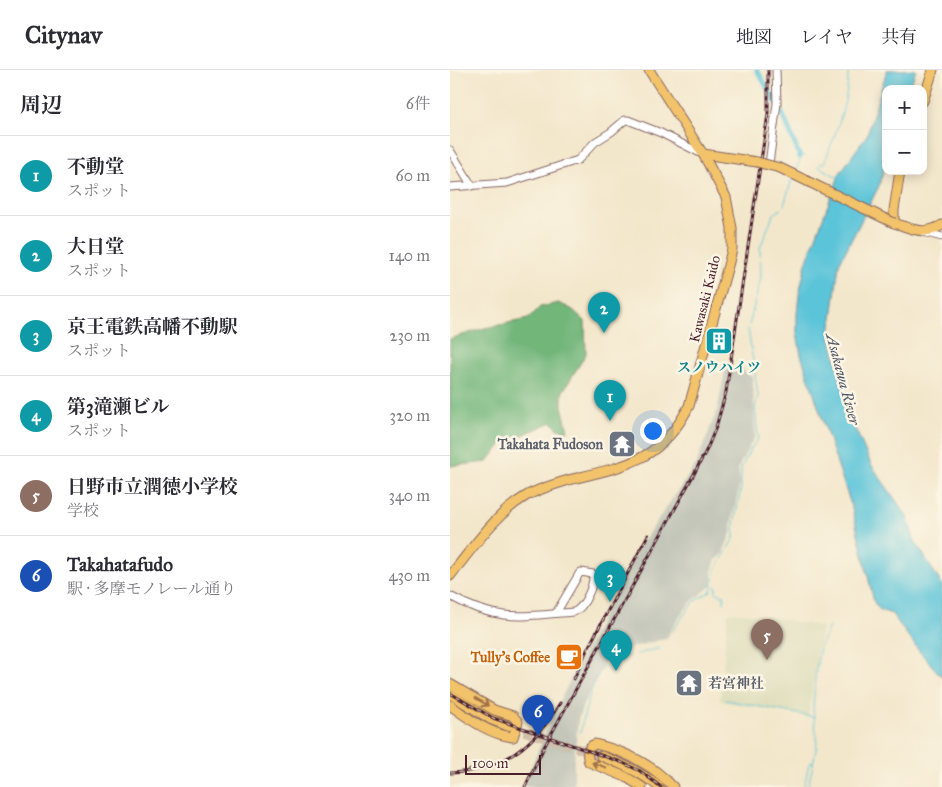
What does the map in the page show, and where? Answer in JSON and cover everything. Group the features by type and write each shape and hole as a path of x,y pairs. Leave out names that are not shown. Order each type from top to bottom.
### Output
{"main road":[{"name":"Kawasaki Kaido","path":"450,576 502,514 521,499 544,488 620,467 644,456 669,437 684,417 694,395 732,250 732,228 728,205 716,177 649,70"},
{"path":"927,88 933,70"},
{"path":"702,154 769,164 894,223 921,232 929,231 942,225"},
{"path":"716,177 718,162 727,158"},
{"path":"894,223 899,175"},
{"path":"450,684 494,710 515,718 518,725 513,737 507,737 485,728 450,705"},
{"path":"450,694 490,719 508,726"},
{"path":"642,787 626,777 590,762 587,755 592,745 606,747 635,759 652,769 674,787"},
{"path":"601,756 621,763 658,787"}],"street":[{"path":"769,164 775,127 776,70"},
{"path":"450,187 507,183 578,160 595,142 625,120 672,138 702,154"},
{"path":"672,138 682,135 684,125"},
{"path":"450,150 472,186"},
{"path":"921,232 942,237"},
{"path":"450,596 478,610 503,616 574,612 580,609 593,583 593,574 581,572 579,574 556,613"}],"shaded area":[{"path":"726,366 744,371 752,377 755,436 738,468 740,483 731,533 722,555 716,560 712,571 712,585 691,602 673,626 667,638 633,647 605,662 583,705 578,720 574,761 574,787 523,787 552,717 638,549 696,464 717,411"},
{"path":"731,612 762,615 822,627 808,717 721,701 728,614"}],"green space":[{"path":"559,303 573,310 585,321 586,354 562,393 562,406 568,431 558,429 552,422 520,436 506,439 487,462 450,466 450,339 485,328 528,319 540,307"}],"water":[{"path":"887,70 916,70 910,85 882,85"},
{"path":"882,86 882,175 879,186 839,264 830,334 849,415 872,466 906,515 915,541 942,585 942,677 919,651 892,614 880,610 874,602 852,508 801,355 797,333 799,295 806,263 840,173 867,135"}],"waterway":[{"path":"757,70 783,115 800,157"},
{"path":"820,163 824,164 841,118 848,82 848,70"},
{"path":"792,138 801,155 804,156"},
{"path":"796,171 802,155"},
{"path":"818,166 839,178"},
{"path":"784,205 792,179"},
{"path":"749,326 761,277 760,248 773,215 781,209"},
{"path":"673,631 694,602 711,591 716,569 734,538 734,523 741,488 741,468 758,439 755,408 758,395 748,329"},
{"path":"714,586 716,587 716,593 724,595 724,602"},
{"path":"808,787 817,739 813,709 816,668 821,644 829,627"},
{"path":"637,654 660,648"},
{"path":"580,733 588,700 597,675 607,665 629,656"},
{"path":"726,700 814,717"},
{"path":"804,787 809,763 813,762"}],"tunnel":[{"path":"511,727 601,756"}],"railway":[{"path":"525,787 543,749 694,474 716,427 726,392 768,114 768,70"},
{"path":"574,679 587,650 648,535"},
{"path":"450,693 493,718 621,762 640,771 661,787"},
{"path":"450,773 485,767 515,753 539,732 560,703"}],"place":[{"name":"大日堂","path":"604,333"},
{"name":"スノウハイツ","path":"719,341"},
{"name":"不動堂","path":"610,421"},
{"name":"Takahata Fudoson","path":"622,444"},
{"name":"京王電鉄高幡不動駅","path":"610,602"},
{"name":"Tully's Coffee","path":"569,657"},
{"name":"日野市立潤徳小学校","path":"767,660"},
{"name":"第3滝瀬ビル","path":"616,671"},
{"name":"若宮神社","path":"689,683"},
{"name":"Takahatafudo","path":"538,736"}],"water label":[{"name":"Asakawa River","path":"843,379"}]}
